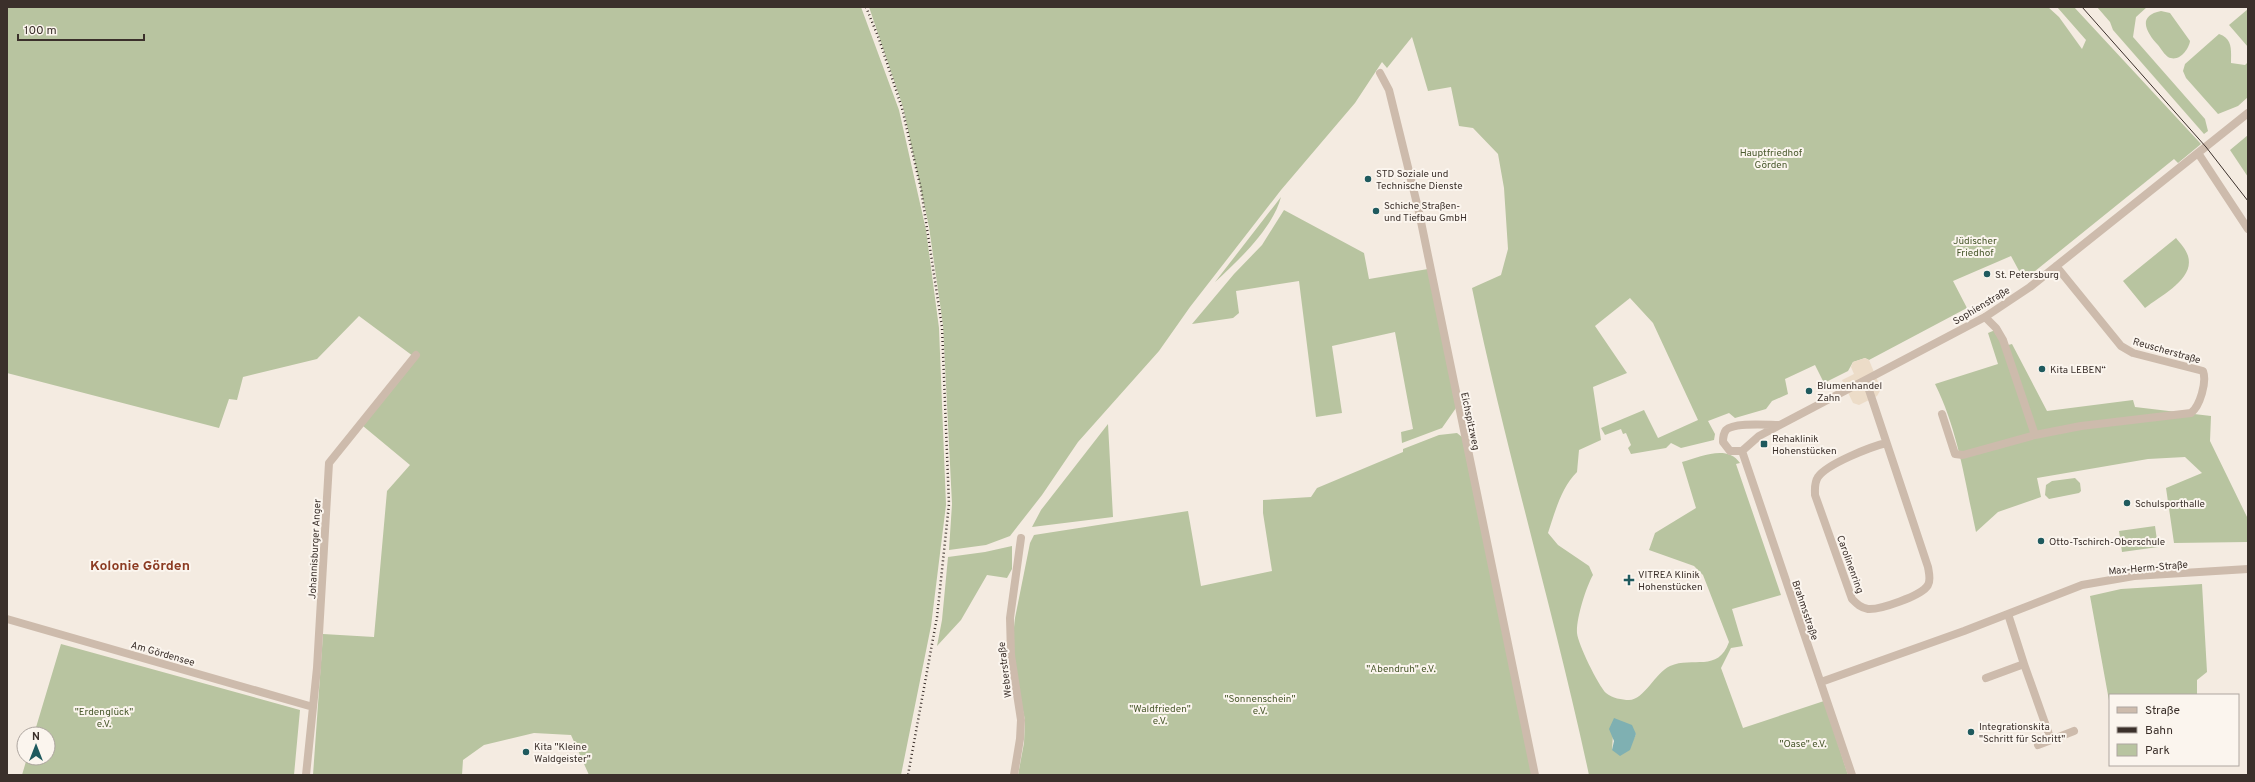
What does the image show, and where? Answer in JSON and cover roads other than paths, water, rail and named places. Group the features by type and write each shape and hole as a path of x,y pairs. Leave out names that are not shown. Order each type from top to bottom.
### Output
{"street":[{"name":"Eichspitzweg","path":"1380,73 1389,90 1419,212 1535,775"},
{"name":"Sophienstraße","path":"1780,425 1736,426 1727,429 1724,434 1723,442 1730,451 1742,451 1759,436 1866,381 1985,317 2030,287 2248,113"},
{"path":"2198,153 2248,229"},
{"name":"Reuscherstraße","path":"1942,414 1955,454 1963,455 2034,435 2081,426 2191,413 2197,409 2206,377 2203,371 2133,353 2120,346 2056,266"},
{"path":"1985,317 1996,328 2003,340 2034,435"},
{"name":"Johannisburger Anger","path":"306,775 313,707 329,463 416,355"},
{"name":"Carolinenring","path":"1866,381 1928,567 1930,577 1928,586 1917,595 1877,608 1868,609 1861,607 1852,599 1815,496 1814,485 1818,477 1828,469 1864,449 1886,443"},
{"name":"Brahmsstraße","path":"1742,451 1852,775"},
{"name":"Weberstraße","path":"1014,775 1021,720 1011,655 1010,618 1021,538"},
{"name":"Max-Herm-Straße","path":"1821,682 1964,631 2082,585 2120,578 2248,569"},
{"path":"2008,614 2051,740"},
{"name":"Am Gördensee","path":"7,619 313,707"},
{"path":"1986,678 2024,664"},
{"path":"2038,744 2074,731"}],"water":[{"path":"1614,718 1632,725 1636,734 1630,750 1620,756 1612,750 1614,741 1609,729"}],"tram line":[{"path":"2082,7 2206,147 2248,201"}],"railway":[{"path":"866,7 879,39 902,108 921,189 942,327 949,504 937,617 908,775"}],"place":[{"name":"STD Soziale und Technische Dienste","path":"1368,179"},
{"name":"Schiche Straßen- und Tiefbau GmbH","path":"1376,211"},
{"name":"St. Petersburg","path":"1987,274"},
{"name":"Kita LEBEN“","path":"2042,369"},
{"name":"Blumenhandel Zahn","path":"1809,391"},
{"name":"Rehaklinik Hohenstücken","path":"1764,444"},
{"name":"Schulsporthalle","path":"2127,503"},
{"name":"Otto-Tschirch-Oberschule","path":"2041,541"},
{"name":"VITREA Klinik Hohenstücken","path":"1629,580"},
{"name":"Integrationskita \"Schritt für Schritt\"","path":"1971,732"},
{"name":"Kita \"Kleine Waldgeister\"","path":"526,752"}],"district":[{"name":"Kolonie Görden","path":"140,565"}],"park label":[{"name":"Hauptfriedhof Görden","path":"1771,158"},
{"name":"Jüdischer Friedhof","path":"1975,246"},
{"name":"\"Abendruh\" e.V.","path":"1401,668"},
{"name":"\"Sonnenschein\" e.V.","path":"1260,704"},
{"name":"\"Waldfrieden\" e.V.","path":"1160,714"},
{"name":"\"Erdenglück\" e.V.","path":"104,716"},
{"name":"\"Oase\" e.V.","path":"1803,743"}]}
